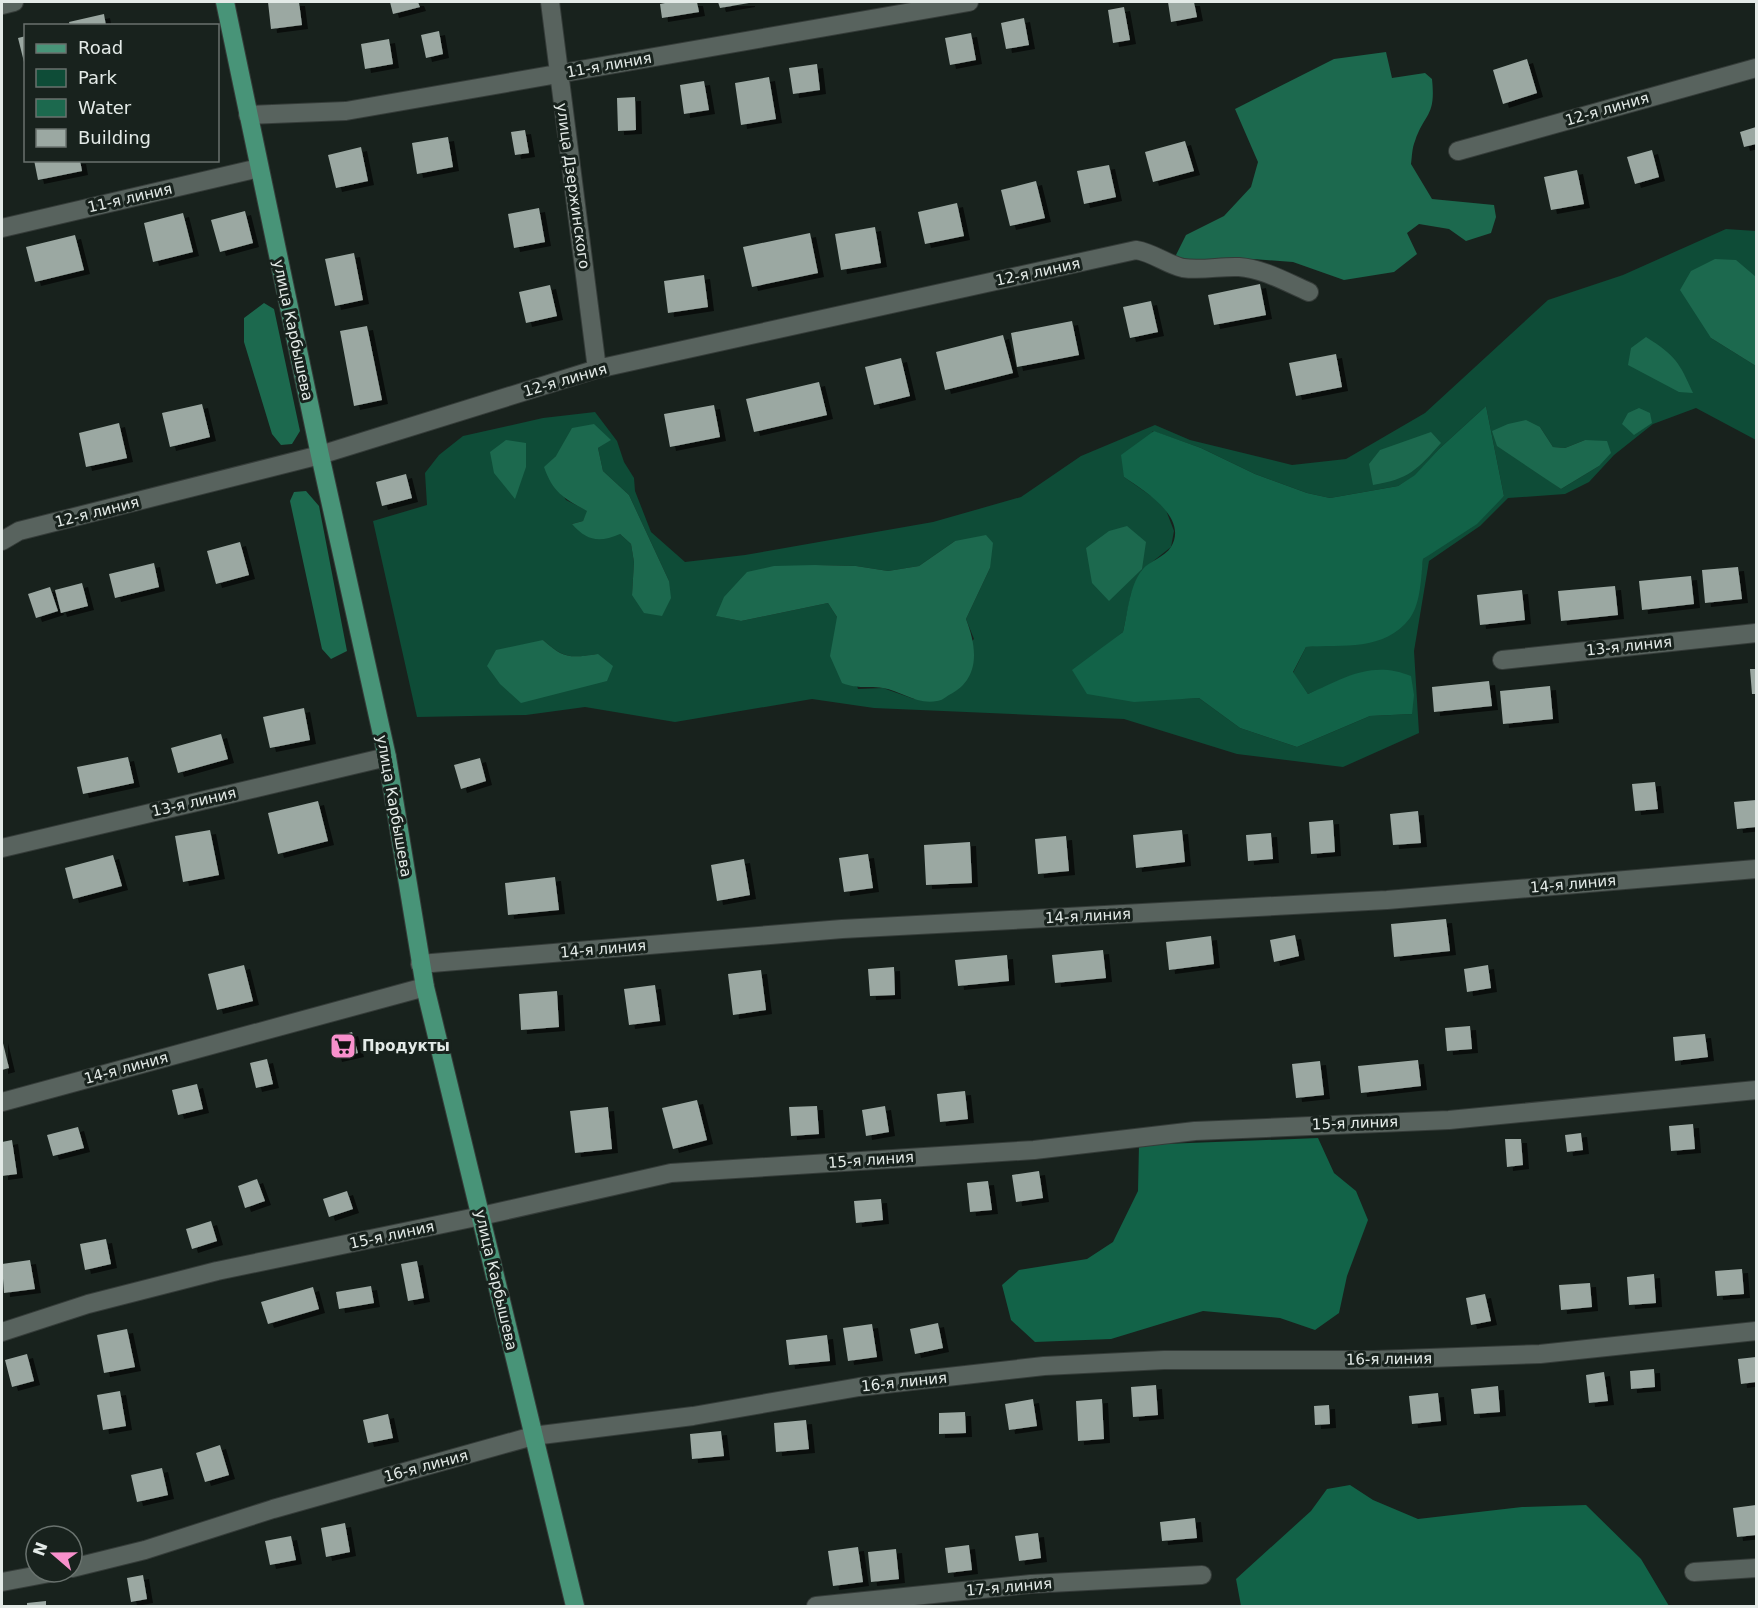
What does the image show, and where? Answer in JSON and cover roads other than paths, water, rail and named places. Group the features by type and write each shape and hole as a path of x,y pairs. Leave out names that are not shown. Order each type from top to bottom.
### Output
{"main road":[{"name":"улица Карбышева","path":"225,2 320,455 387,757 425,987 575,1606"}],"street":[{"path":"2,4 14,2"},
{"name":"улица Дзержинского","path":"550,2 597,369"},
{"name":"11-я линия","path":"248,115 346,111 969,2"},
{"name":"12-я линия","path":"1458,151 1756,68"},
{"name":"11-я линия","path":"2,228 259,168"},
{"name":"12-я линия","path":"2,541 18,531 320,455 597,369 1136,250 1148,252 1168,265 1188,268 1238,267 1259,270 1309,292"},
{"name":"13-я линия","path":"1502,660 1756,633"},
{"name":"13-я линия","path":"2,848 387,757"},
{"name":"14-я линия","path":"420,964 842,929 1387,900 1756,869"},
{"name":"14-я линия","path":"2,1102 425,987"},
{"name":"15-я линия","path":"2,1332 88,1304 217,1271 481,1216 671,1173 1034,1150 1195,1131 1449,1120 1756,1090"},
{"name":"16-я линия","path":"84,1565 145,1550 341,1490 533,1436 693,1416 859,1387 1044,1366 1164,1360 1374,1360 1540,1354 1756,1331"},
{"path":"1694,1572 1756,1568"},
{"name":"17-я линия","path":"816,1606 1030,1584 1202,1575"},
{"path":"2,1582 24,1578"}],"water":[{"path":"1386,52 1392,78 1425,73 1432,79 1431,108 1414,144 1411,164 1432,199 1494,205 1496,217 1491,233 1466,241 1449,229 1419,224 1407,233 1417,254 1394,272 1344,280 1293,262 1253,259 1189,264 1175,257 1186,235 1224,216 1251,187 1258,162 1235,109 1334,59"},
{"path":"1715,259 1736,260 1756,277 1756,366 1711,338 1680,290 1691,271"},
{"path":"264,303 274,309 300,431 292,444 281,445 272,434 244,342 244,318"},
{"path":"1646,337 1676,360 1693,393 1679,392 1628,365 1631,348"},
{"path":"1639,408 1650,413 1652,423 1634,435 1622,424 1628,413"},
{"path":"1526,420 1540,427 1553,447 1565,448 1585,440 1607,441 1611,453 1599,466 1561,489 1497,446 1492,431"},
{"path":"594,424 611,440 598,448 603,471 629,495 669,581 671,598 662,616 644,613 632,595 634,562 631,544 620,534 606,539 594,539 578,530 572,524 583,521 587,511 560,494 547,476 544,467 556,456 572,428"},
{"path":"1431,432 1441,443 1418,467 1395,480 1373,485 1369,464 1380,450"},
{"path":"506,440 526,443 526,467 515,499 494,473 490,452"},
{"path":"306,491 319,506 347,651 331,659 322,649 290,501 294,492"},
{"path":"1127,526 1146,542 1142,569 1109,601 1092,583 1086,548 1109,531"},
{"path":"986,535 993,543 990,568 966,619 972,640 974,662 967,680 939,701 923,701 883,688 842,683 830,656 837,617 828,603 741,621 716,616 724,597 747,572 774,566 815,565 856,566 888,571 919,566 955,541"},
{"path":"543,640 568,656 598,654 613,666 607,681 521,703 500,684 487,666 496,650"}],"place":[{"name":"Продукты","path":"343,1046"}]}
